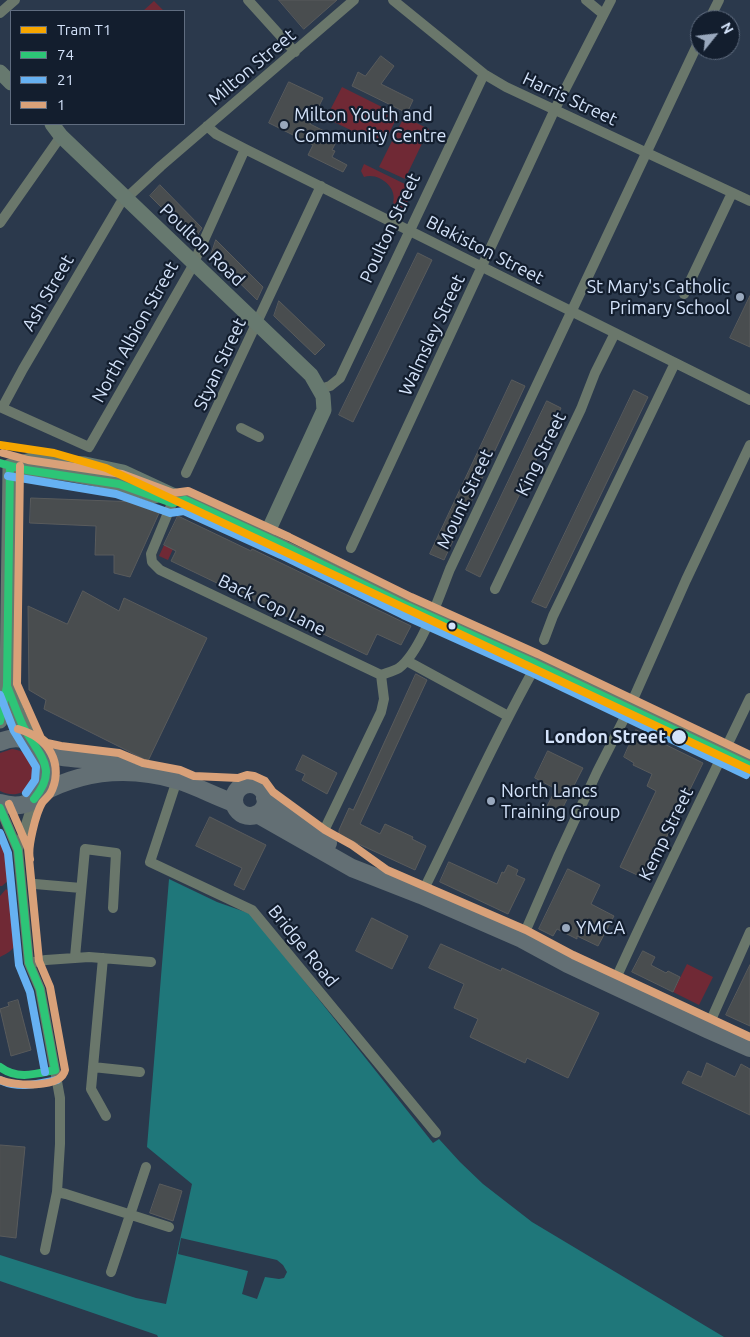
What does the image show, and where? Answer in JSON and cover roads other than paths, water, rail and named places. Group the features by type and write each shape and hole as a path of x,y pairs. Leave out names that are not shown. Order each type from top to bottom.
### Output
{"highway":[{"path":"0,742 15,739 24,740 35,748 59,756 117,763 140,773"},
{"path":"35,748 46,765 44,784 36,797"},
{"path":"0,803 17,805 26,803 61,783 114,771 140,773 237,796"},
{"path":"247,785 255,786 262,790 265,798 264,807 252,816 243,814 237,810 237,796 247,785"},
{"path":"265,798 318,844"},
{"path":"257,814 318,844 346,853 382,879 522,939 613,985 750,1048"}],"main road":[{"path":"0,72 10,82"},
{"name":"Poulton Road","path":"57,130 125,198 311,375 321,392"},
{"path":"0,721 7,686 4,608 5,465 31,460 97,466 123,472 178,500 265,538 321,420 324,410 321,392"},
{"path":"7,686 23,726 35,748"}],"street":[{"path":"0,13 15,0"},
{"path":"248,0 295,52"},
{"name":"Milton Street","path":"125,198 354,0"},
{"name":"Harris Street","path":"393,0 484,74 506,87 750,201"},
{"path":"586,0 603,14"},
{"name":"Walmsley Street","path":"350,548 555,109 611,0"},
{"name":"Mount Street","path":"407,661 430,621 450,568 691,60"},
{"name":"Poulton Street","path":"321,392 340,378 484,74"},
{"name":"Blakiston Street","path":"207,126 216,134 245,149 750,400"},
{"path":"0,223 57,130"},
{"name":"North Albion Street","path":"1,407 89,446 191,268 192,262 245,149"},
{"name":"Styan Street","path":"186,473 321,186"},
{"path":"684,294 732,193"},
{"name":"Ash Street","path":"1,407 106,225 125,198"},
{"name":"King Street","path":"495,589 615,333"},
{"path":"544,640 553,616 675,363"},
{"path":"241,428 259,437"},
{"path":"522,939 559,854 750,445"},
{"name":"Back Cop Lane","path":"178,500 151,554 152,562 160,570 381,674"},
{"path":"265,538 629,707 750,766"},
{"path":"318,844 381,712 384,699 381,674 397,669 407,661 508,716"},
{"path":"421,895 508,716 534,669 534,663"},
{"name":"Kemp Street","path":"613,985 640,923 678,850 750,698"},
{"name":"Bridge Road","path":"184,783 150,862 252,910 436,1134"},
{"path":"18,850 36,797"},
{"path":"0,808 18,850 29,963 40,989 60,1098 57,1192 46,1250"},
{"path":"75,958 85,849 116,853 113,908"},
{"path":"36,884 81,888"},
{"path":"707,1029 750,932"},
{"path":"29,963 75,958 151,962"},
{"path":"103,958 90,1089 106,1116"},
{"path":"93,1067 140,1072"},
{"path":"111,1272 146,1167"},
{"path":"57,1192 169,1227"}],"tram line":[{"name":"T1","path":"0,445 54,453 106,468 750,770"}],"place":[{"name":"Milton Youth and Community Centre","path":"284,125"},
{"name":"St Mary's Catholic Primary School","path":"740,297"},
{"name":"London Street","path":"679,737"},
{"name":"North Lancs Training Group","path":"491,801"},
{"name":"YMCA","path":"566,928"}]}
